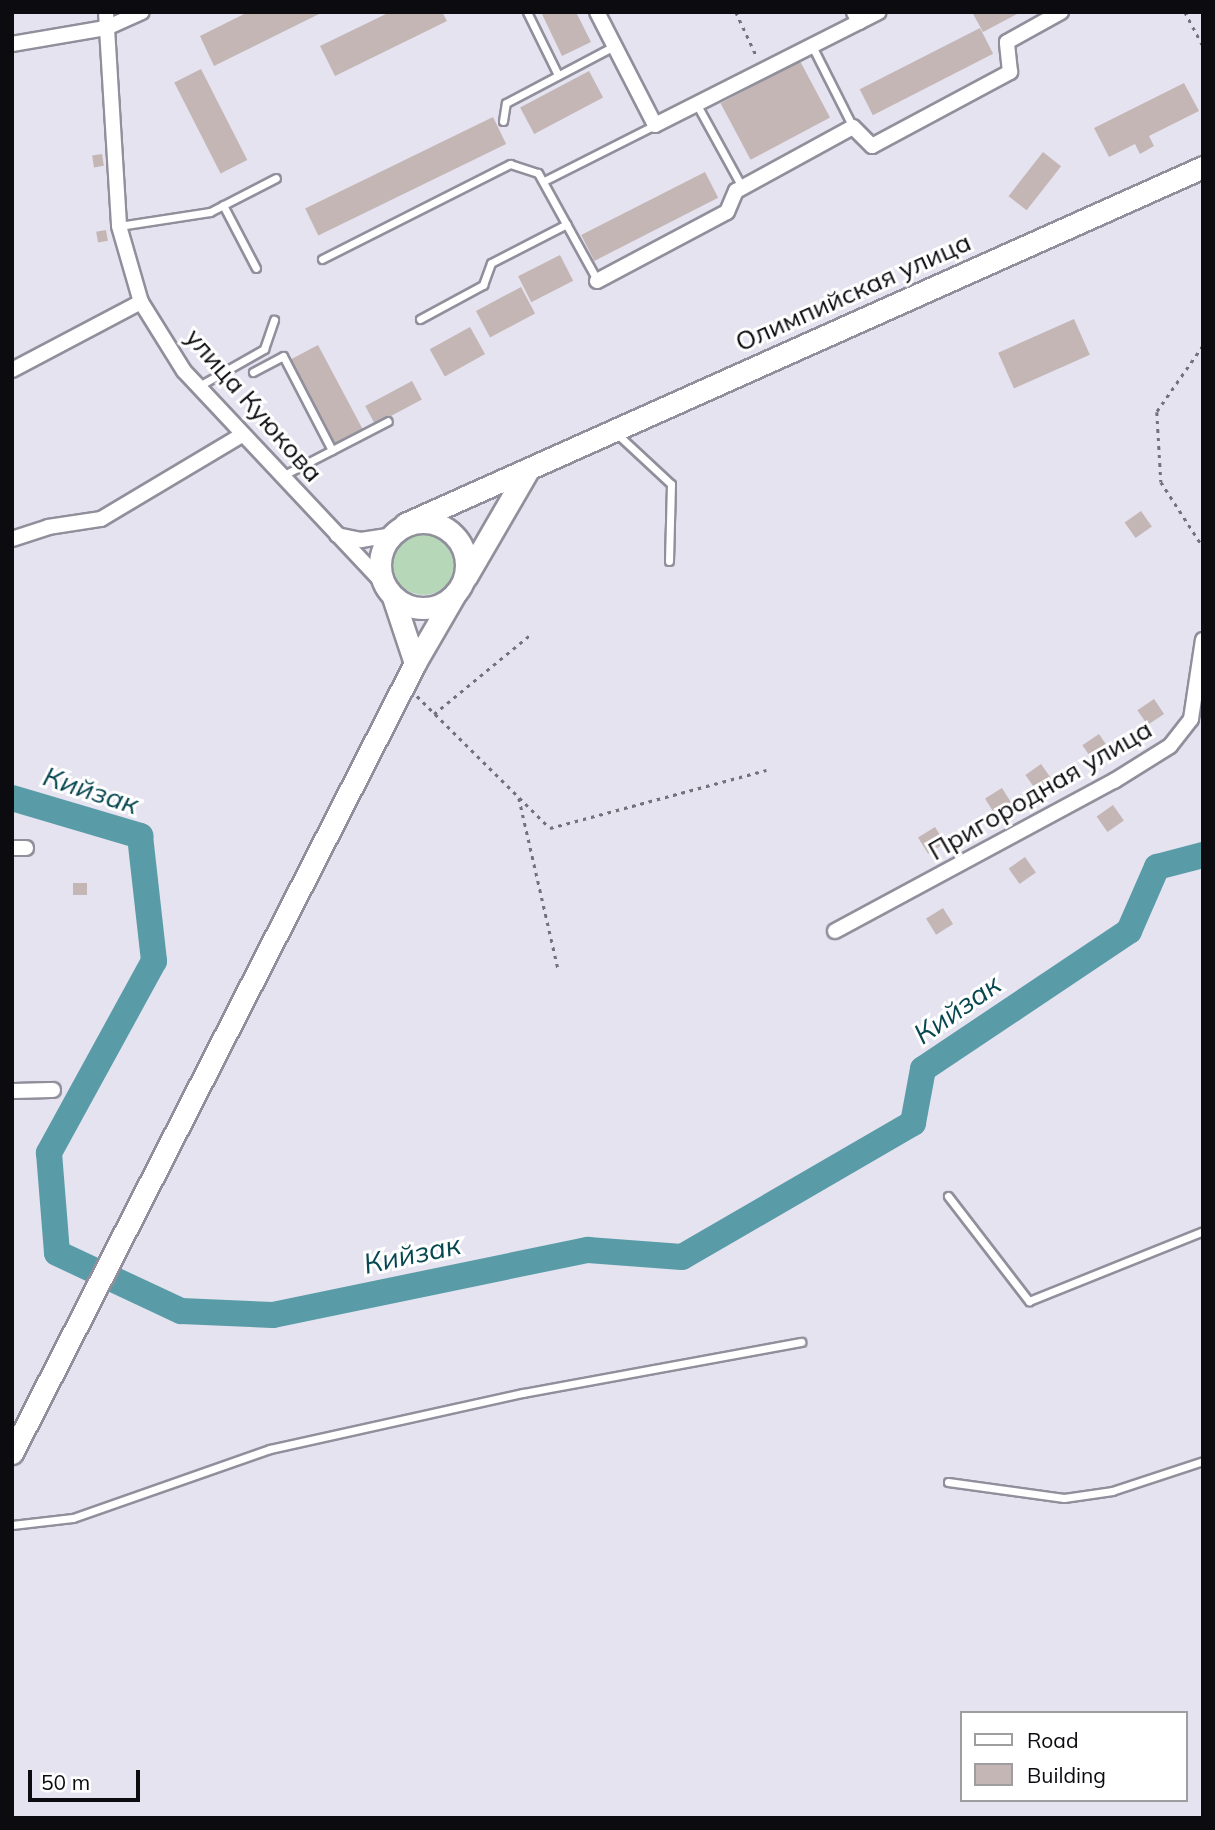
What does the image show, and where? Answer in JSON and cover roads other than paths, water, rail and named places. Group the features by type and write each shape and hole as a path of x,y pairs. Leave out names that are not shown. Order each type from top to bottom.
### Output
{"main road":[{"name":"Олимпийская улица","path":"398,529 612,429 1203,167"},
{"path":"12,1453 415,663 528,470"},
{"path":"415,663 388,590 382,549 398,529 422,520 453,532 463,546 460,587"},
{"path":"388,590 425,609 460,587"}],"street":[{"name":"улица Куюкова","path":"106,12 119,226 141,302 198,386 388,590"},
{"path":"12,44 106,28 142,12"},
{"path":"597,12 655,125 763,71 857,17 879,12"},
{"path":"597,281 727,212 742,187 853,127 872,146 1010,72 1007,42 1061,12"},
{"path":"12,370 141,302"},
{"path":"12,539 48,527 101,519 242,435"},
{"path":"336,534 361,540 398,529"},
{"name":"Пригородная улица","path":"835,932 1114,781 1170,746 1191,719 1203,640"},
{"path":"12,1091 53,1090"}],"lane":[{"path":"527,12 558,75"},
{"path":"811,45 853,127"},
{"path":"503,121 506,103 614,46"},
{"path":"696,105 742,187"},
{"path":"544,181 655,125"},
{"path":"322,259 510,164 538,173 544,181 597,281"},
{"path":"119,226 210,212 276,178"},
{"path":"223,205 256,268"},
{"path":"420,319 483,285 491,263 567,224"},
{"path":"198,386 264,349 274,320"},
{"path":"253,372 283,356 332,450"},
{"path":"281,477 388,421"},
{"path":"612,429 671,484 669,561"},
{"path":"948,1196 1029,1301 1203,1231"},
{"path":"12,1525 73,1518 270,1449 523,1393 801,1342"},
{"path":"948,1482 1064,1498 1112,1491 1203,1461"}],"waterway":[{"name":"Кийзак","path":"12,798 140,836 154,961 49,1153 57,1253 181,1311 273,1315 588,1250 682,1257 913,1123 923,1069 1129,931 1157,867 1203,855"}]}
